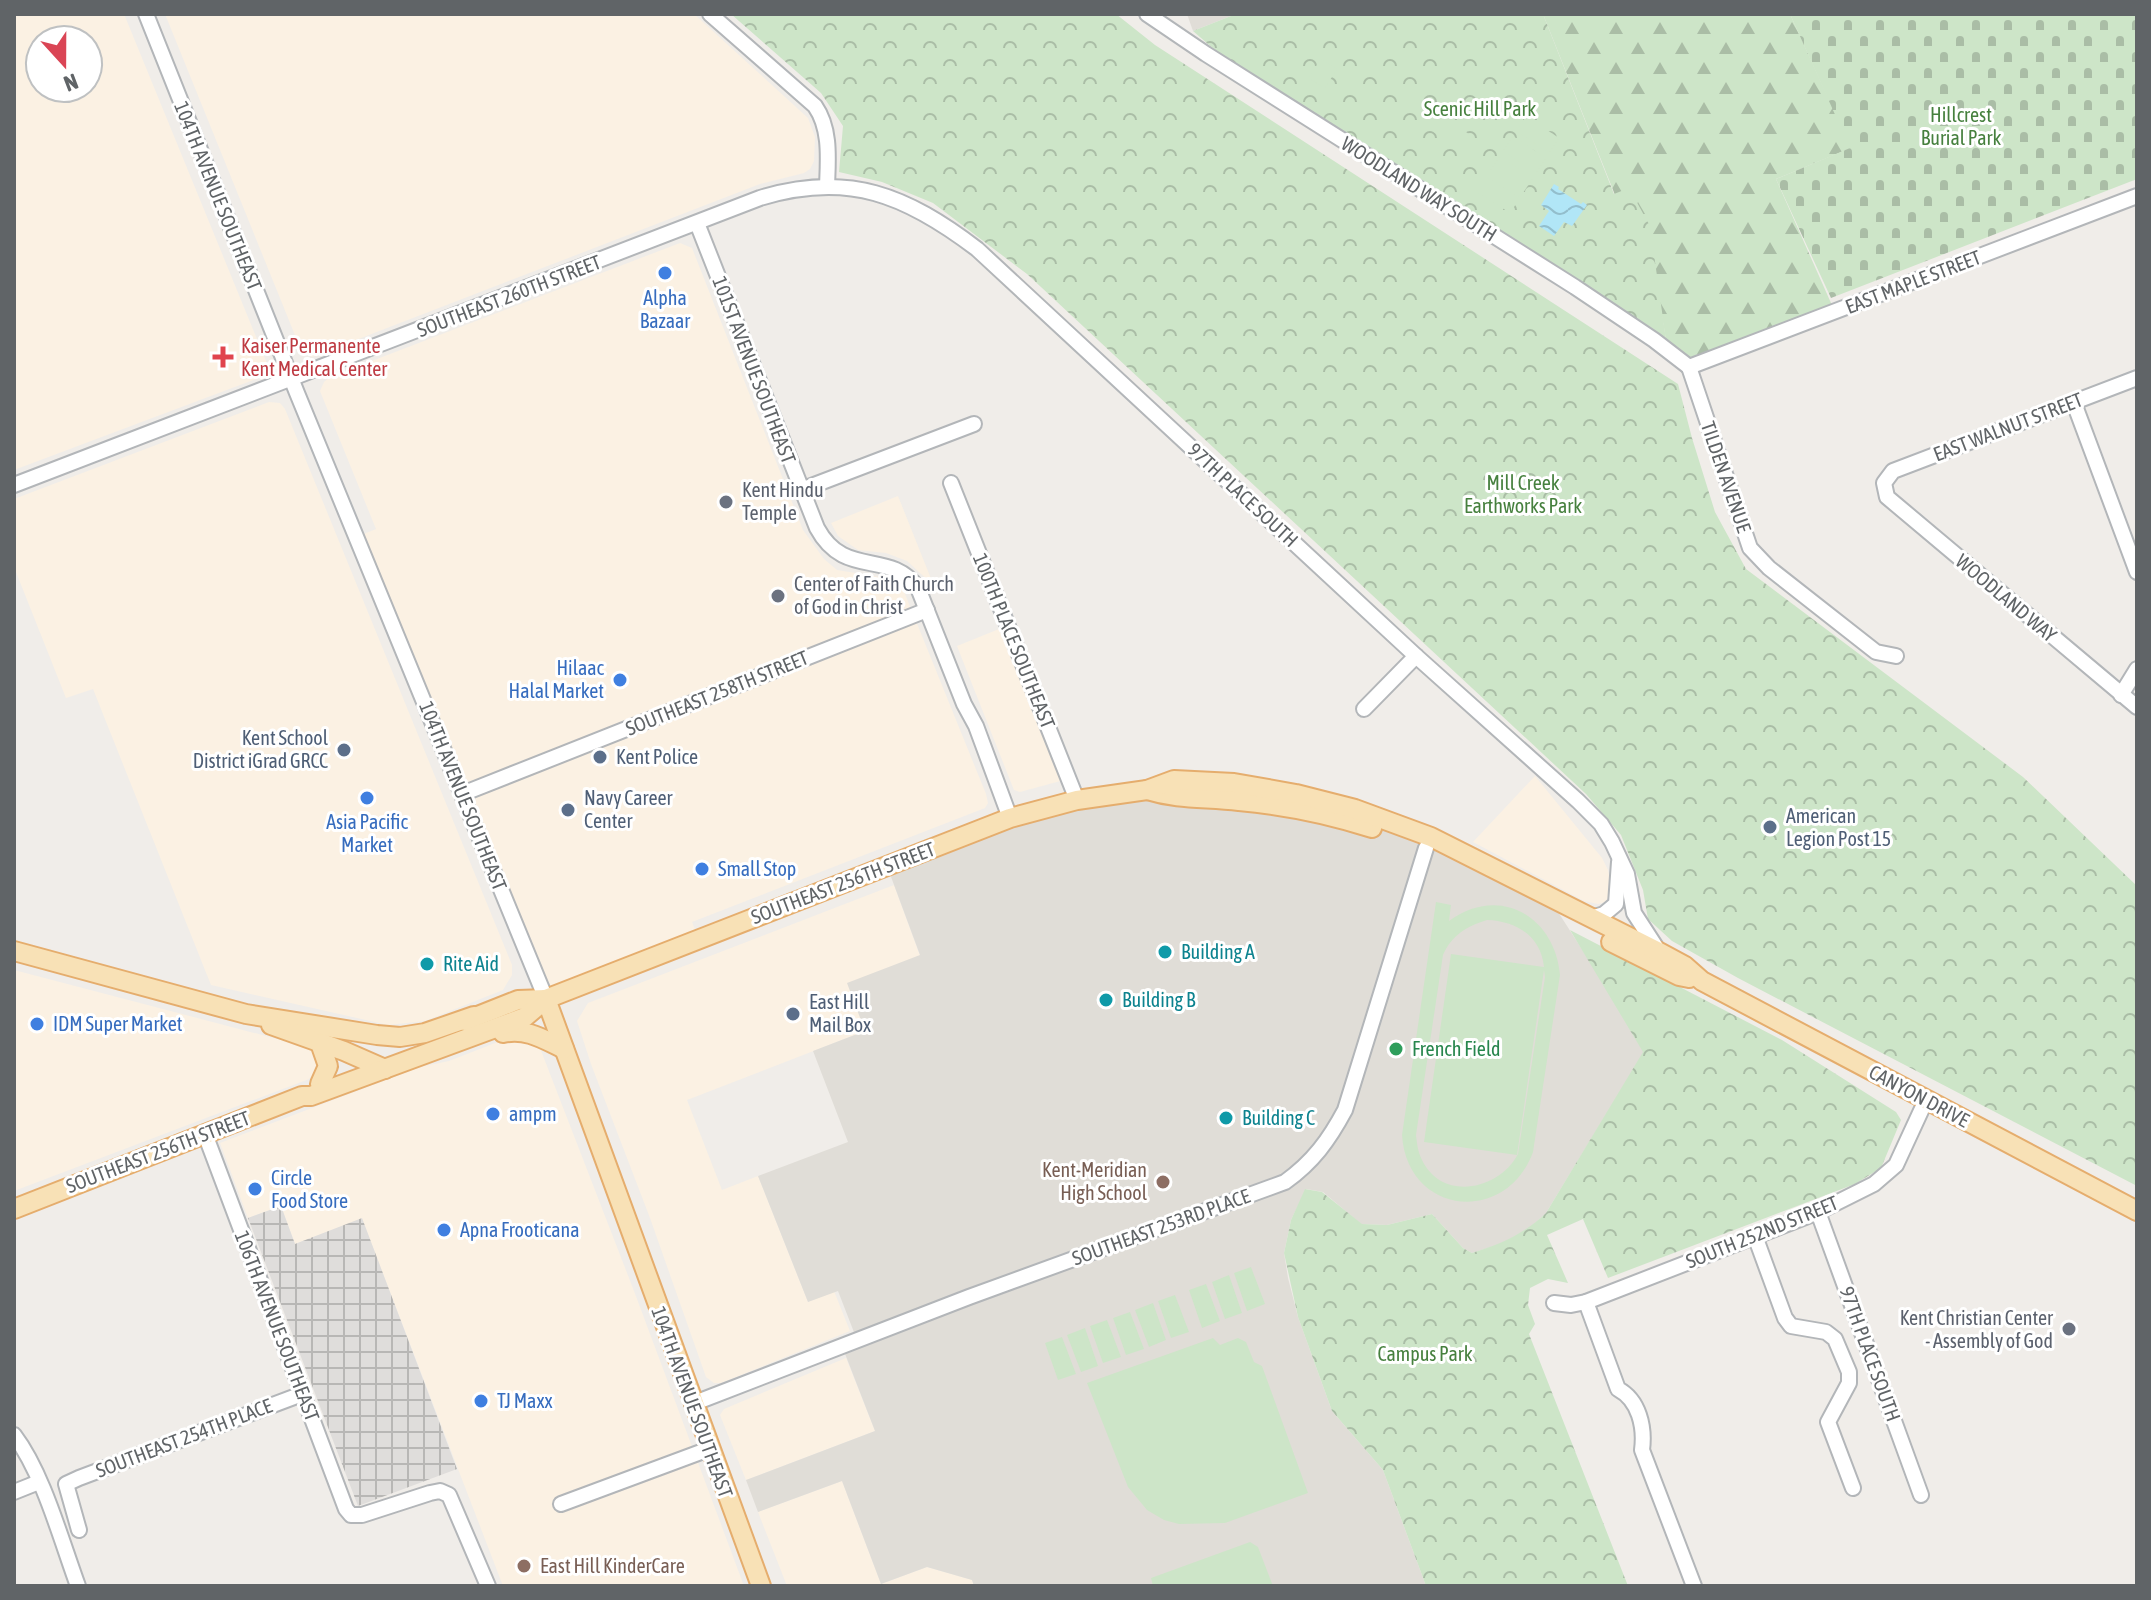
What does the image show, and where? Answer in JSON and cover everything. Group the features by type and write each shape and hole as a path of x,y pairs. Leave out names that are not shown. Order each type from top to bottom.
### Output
{"main road":[{"name":"SOUTHEAST 256TH STREET","path":"14,1209 302,1096 311,1096 379,1066 474,1016 518,1000 546,999 1010,818 1077,800 1147,790 1174,780 1234,783 1355,809 1428,842"},
{"name":"CANYON DRIVE","path":"1428,842 1659,952 1685,966 1702,981 2137,1211"},
{"name":"CANYON DRIVE","path":"1428,842 1679,976 1702,981"},
{"path":"14,951 246,1014 335,1028 400,1037 425,1033 474,1016"},
{"name":"SOUTHEAST 256TH STREET","path":"302,1096 308,1089 320,1084 480,1035 525,1017 546,999"},
{"name":"104TH AVENUE SOUTHEAST","path":"546,999 761,1586"},
{"path":"246,1014 379,1066"},
{"path":"277,1027 283,1024 329,1033 335,1028"},
{"path":"480,1035 516,1030 528,1032 564,1049"},
{"path":"320,1043 328,1066 320,1084"}],"street":[{"name":"104TH AVENUE SOUTHEAST","path":"146,14 291,378 546,999"},
{"path":"710,14 815,106 822,116 828,152 827,186"},
{"name":"WOODLAND WAY SOUTH","path":"1147,14 1575,287 1689,367"},
{"name":"SOUTHEAST 260TH STREET","path":"14,485 697,223 788,190 827,186"},
{"name":"97TH PLACE SOUTH","path":"827,186 867,190 913,206 977,249 1593,816 1612,842 1627,874 1634,913 1659,952"},
{"name":"EAST MAPLE STREET","path":"1689,367 2137,196"},
{"name":"101ST AVENUE SOUTHEAST","path":"697,223 817,528 828,546 848,559 882,565 906,576 918,588 964,704 976,726 1010,818"},
{"name":"TILDEN AVENUE","path":"1689,367 1750,548 1769,568 1876,652 1896,656"},
{"name":"EAST WALNUT STREET","path":"1884,483 1893,471 2137,378"},
{"path":"2074,403 2137,572"},
{"path":"801,490 974,424"},
{"name":"100TH PLACE SOUTHEAST","path":"951,483 1077,800"},
{"name":"WOODLAND WAY","path":"1884,483 1887,497 2137,707"},
{"name":"SOUTHEAST 258TH STREET","path":"462,794 927,610"},
{"path":"1364,709 1416,656"},
{"path":"2121,695 2137,669"},
{"name":"SOUTHEAST 253RD PLACE","path":"692,1404 963,1299 1285,1182 1307,1167 1332,1136 1345,1110 1428,842"},
{"path":"1591,918 1604,914 1616,904 1619,862"},
{"name":"SOUTH 252ND STREET","path":"1554,1303 1571,1305 1586,1302 1818,1212 1865,1190 1896,1165 1926,1100"},
{"name":"106TH AVENUE SOUTHEAST","path":"205,1134 346,1509 351,1515 375,1513 440,1491 449,1495 488,1586"},
{"name":"97TH PLACE SOUTH","path":"1818,1212 1921,1495"},
{"path":"1755,1236 1785,1318 1791,1326 1826,1332 1835,1339 1849,1372 1849,1383 1828,1422 1853,1488"},
{"path":"1586,1302 1618,1389 1629,1395 1644,1431 1642,1450 1694,1586"},
{"name":"SOUTHEAST 254TH PLACE","path":"79,1530 66,1484 302,1394"},
{"path":"14,1435 39,1482 78,1586"},
{"path":"561,1504 709,1449"},
{"path":"14,1492 39,1482"}],"shaded area":[{"path":"14,14 124,14 268,366 261,377 14,470"},
{"path":"165,14 694,14 808,118 815,137 814,161 804,173 760,184 312,357 301,350"},
{"path":"1187,14 1236,14 1193,31"},
{"path":"680,243 692,248 803,530 824,559 837,570 880,577 903,589 988,803 985,808 692,922 699,940 546,999 356,537 376,529 320,391 330,377"},
{"path":"269,402 280,403 285,409 512,965 512,975 503,990 425,1021 388,1025 211,985 93,689 66,698 14,567 14,499"},
{"path":"898,496 934,586 907,561 886,553 858,550 838,536 831,523"},
{"path":"1004,627 1064,780 1020,792 1014,790 957,646"},
{"path":"1535,776 1602,858 1611,886 1605,902 1584,901 1473,842"},
{"name":"Kent-Meridian High School","path":"1147,790 1293,799 1428,842 1551,901 1644,1052 1546,1213 1529,1229 1501,1244 1472,1253 1463,1248 1432,1214 1387,1225 1361,1224 1323,1192 1306,1189 1291,1220 1284,1253 1288,1278 1298,1317 1332,1411 1383,1470 1426,1586 974,1586 972,1580 927,1567 881,1584 842,1481 758,1512 746,1480 875,1431 842,1346 857,1340 838,1291 808,1302 758,1176 848,1142 813,1051 865,1031 847,983 920,955 887,866 1010,818"},
{"path":"894,885 920,956 865,1031 687,1100 722,1190 758,1176 808,1302 834,1291 850,1331 721,1383 714,1383 706,1377 577,1021 588,1003"},
{"path":"14,970 308,1047 315,1052 318,1063 309,1079 14,1191"},
{"path":"508,1038 535,1043 540,1048 744,1586 503,1586 362,1219 295,1244 281,1206 248,1218 220,1143 420,1067 449,1061"},
{"path":"281,1206 295,1244 362,1218 457,1469 358,1506 248,1218"},
{"path":"846,1358 875,1431 746,1480 720,1415 724,1409"},
{"path":"842,1481 881,1584 927,1567 972,1580 974,1586 787,1586 758,1512"}],"green space":[{"name":"Mill Creek Earthworks Park","path":"731,14 1116,14 1155,45 1678,384 1715,512 1746,569 2023,777 2137,886 2137,1186 1672,941 1648,919 1643,890 1621,835 1586,794 1027,274 933,203 882,182 839,172 843,126 821,93"},
{"name":"Scenic Hill Park","path":"1236,14 1543,14 1614,194 1629,188 1650,226 1666,340 1216,51 1193,31"},
{"path":"1543,14 1790,14 1851,148 1776,179 1835,312 1689,367 1666,340 1647,225 1615,195"},
{"name":"Hillcrest Burial Park","path":"1790,14 2137,14 2137,179 1831,298 1776,179 1850,148"},
{"path":"1321,59 1337,69 1325,88 1308,78"},
{"path":"1442,116 1475,138 1465,153 1432,131"},
{"path":"1526,116 1559,138 1549,153 1517,131"},
{"path":"1513,136 1546,158 1536,173 1503,151"},
{"path":"1500,156 1533,178 1523,193 1490,171"},
{"path":"1487,177 1520,198 1510,213 1477,192"},
{"path":"1436,902 1451,905 1449,921 1468,910 1487,906 1505,906 1521,912 1536,922 1548,936 1560,975 1533,1152 1520,1176 1502,1192 1481,1200 1459,1201 1439,1195 1421,1182 1408,1162 1402,1135","holes":["1487,920 1525,932 1538,947 1544,967 1451,954 1424,1142 1517,1155 1544,970 1518,1154 1510,1166 1485,1183 1457,1186 1431,1174 1421,1157 1416,1135 1443,955 1451,942 1467,928"]},
{"name":"Campus Park","path":"1570,930 1782,1040 1896,1112 1901,1120 1881,1168 1855,1184 1608,1278 1583,1219 1547,1235 1568,1283 1548,1279 1530,1288 1528,1305 1535,1324 1529,1334 1628,1586 1426,1586 1383,1470 1332,1411 1298,1317 1284,1253 1291,1220 1305,1189 1322,1192 1362,1224 1387,1225 1432,1214 1463,1248 1472,1253 1512,1238 1546,1213 1643,1052"},
{"path":"1251,1267 1265,1304 1247,1311 1234,1273"},
{"path":"1229,1275 1242,1313 1225,1319 1212,1282"},
{"path":"1206,1284 1220,1321 1202,1328 1189,1290"},
{"path":"1175,1295 1189,1332 1171,1338 1158,1301"},
{"path":"1153,1303 1166,1340 1149,1347 1135,1310"},
{"path":"1130,1312 1144,1349 1126,1355 1113,1318"},
{"path":"1107,1320 1121,1357 1103,1363 1090,1326"},
{"path":"1085,1328 1098,1366 1081,1372 1067,1335"},
{"path":"1062,1337 1076,1374 1058,1380 1045,1343"},
{"path":"1213,1338 1220,1345 1238,1338 1246,1342 1254,1362 1262,1366 1308,1493 1225,1523 1179,1524 1147,1510 1128,1487 1087,1383"},
{"path":"1250,1542 1258,1547 1273,1586 1153,1586 1151,1578"}],"water":[{"path":"1554,184 1587,205 1572,226 1564,222 1554,236 1539,226 1549,211 1541,205"}],"place":[{"name":"Alpha Bazaar","path":"665,273"},
{"name":"Kaiser Permanente Kent Medical Center","path":"223,357"},
{"name":"Kent Hindu Temple","path":"726,502"},
{"name":"Center of Faith Church of God in Christ","path":"778,596"},
{"name":"Hilaac Halal Market","path":"620,680"},
{"name":"Kent School District iGrad GRCC","path":"344,750"},
{"name":"Kent Police","path":"600,757"},
{"name":"Asia Pacific Market","path":"367,798"},
{"name":"Navy Career Center","path":"568,810"},
{"name":"American Legion Post 15","path":"1770,827"},
{"name":"Small Stop","path":"702,869"},
{"name":"Building A","path":"1165,952"},
{"name":"Rite Aid","path":"427,964"},
{"name":"Building B","path":"1106,1000"},
{"name":"East Hill Mail Box","path":"793,1014"},
{"name":"IDM Super Market","path":"37,1024"},
{"name":"French Field","path":"1396,1049"},
{"name":"ampm","path":"493,1114"},
{"name":"Building C","path":"1226,1118"},
{"name":"Kent-Meridian High School","path":"1163,1182"},
{"name":"Circle Food Store","path":"255,1189"},
{"name":"Apna Frooticana","path":"444,1230"},
{"name":"Kent Christian Center - Assembly of God","path":"2069,1329"},
{"name":"TJ Maxx","path":"481,1401"},
{"name":"East Hill KinderCare","path":"524,1566"}]}
